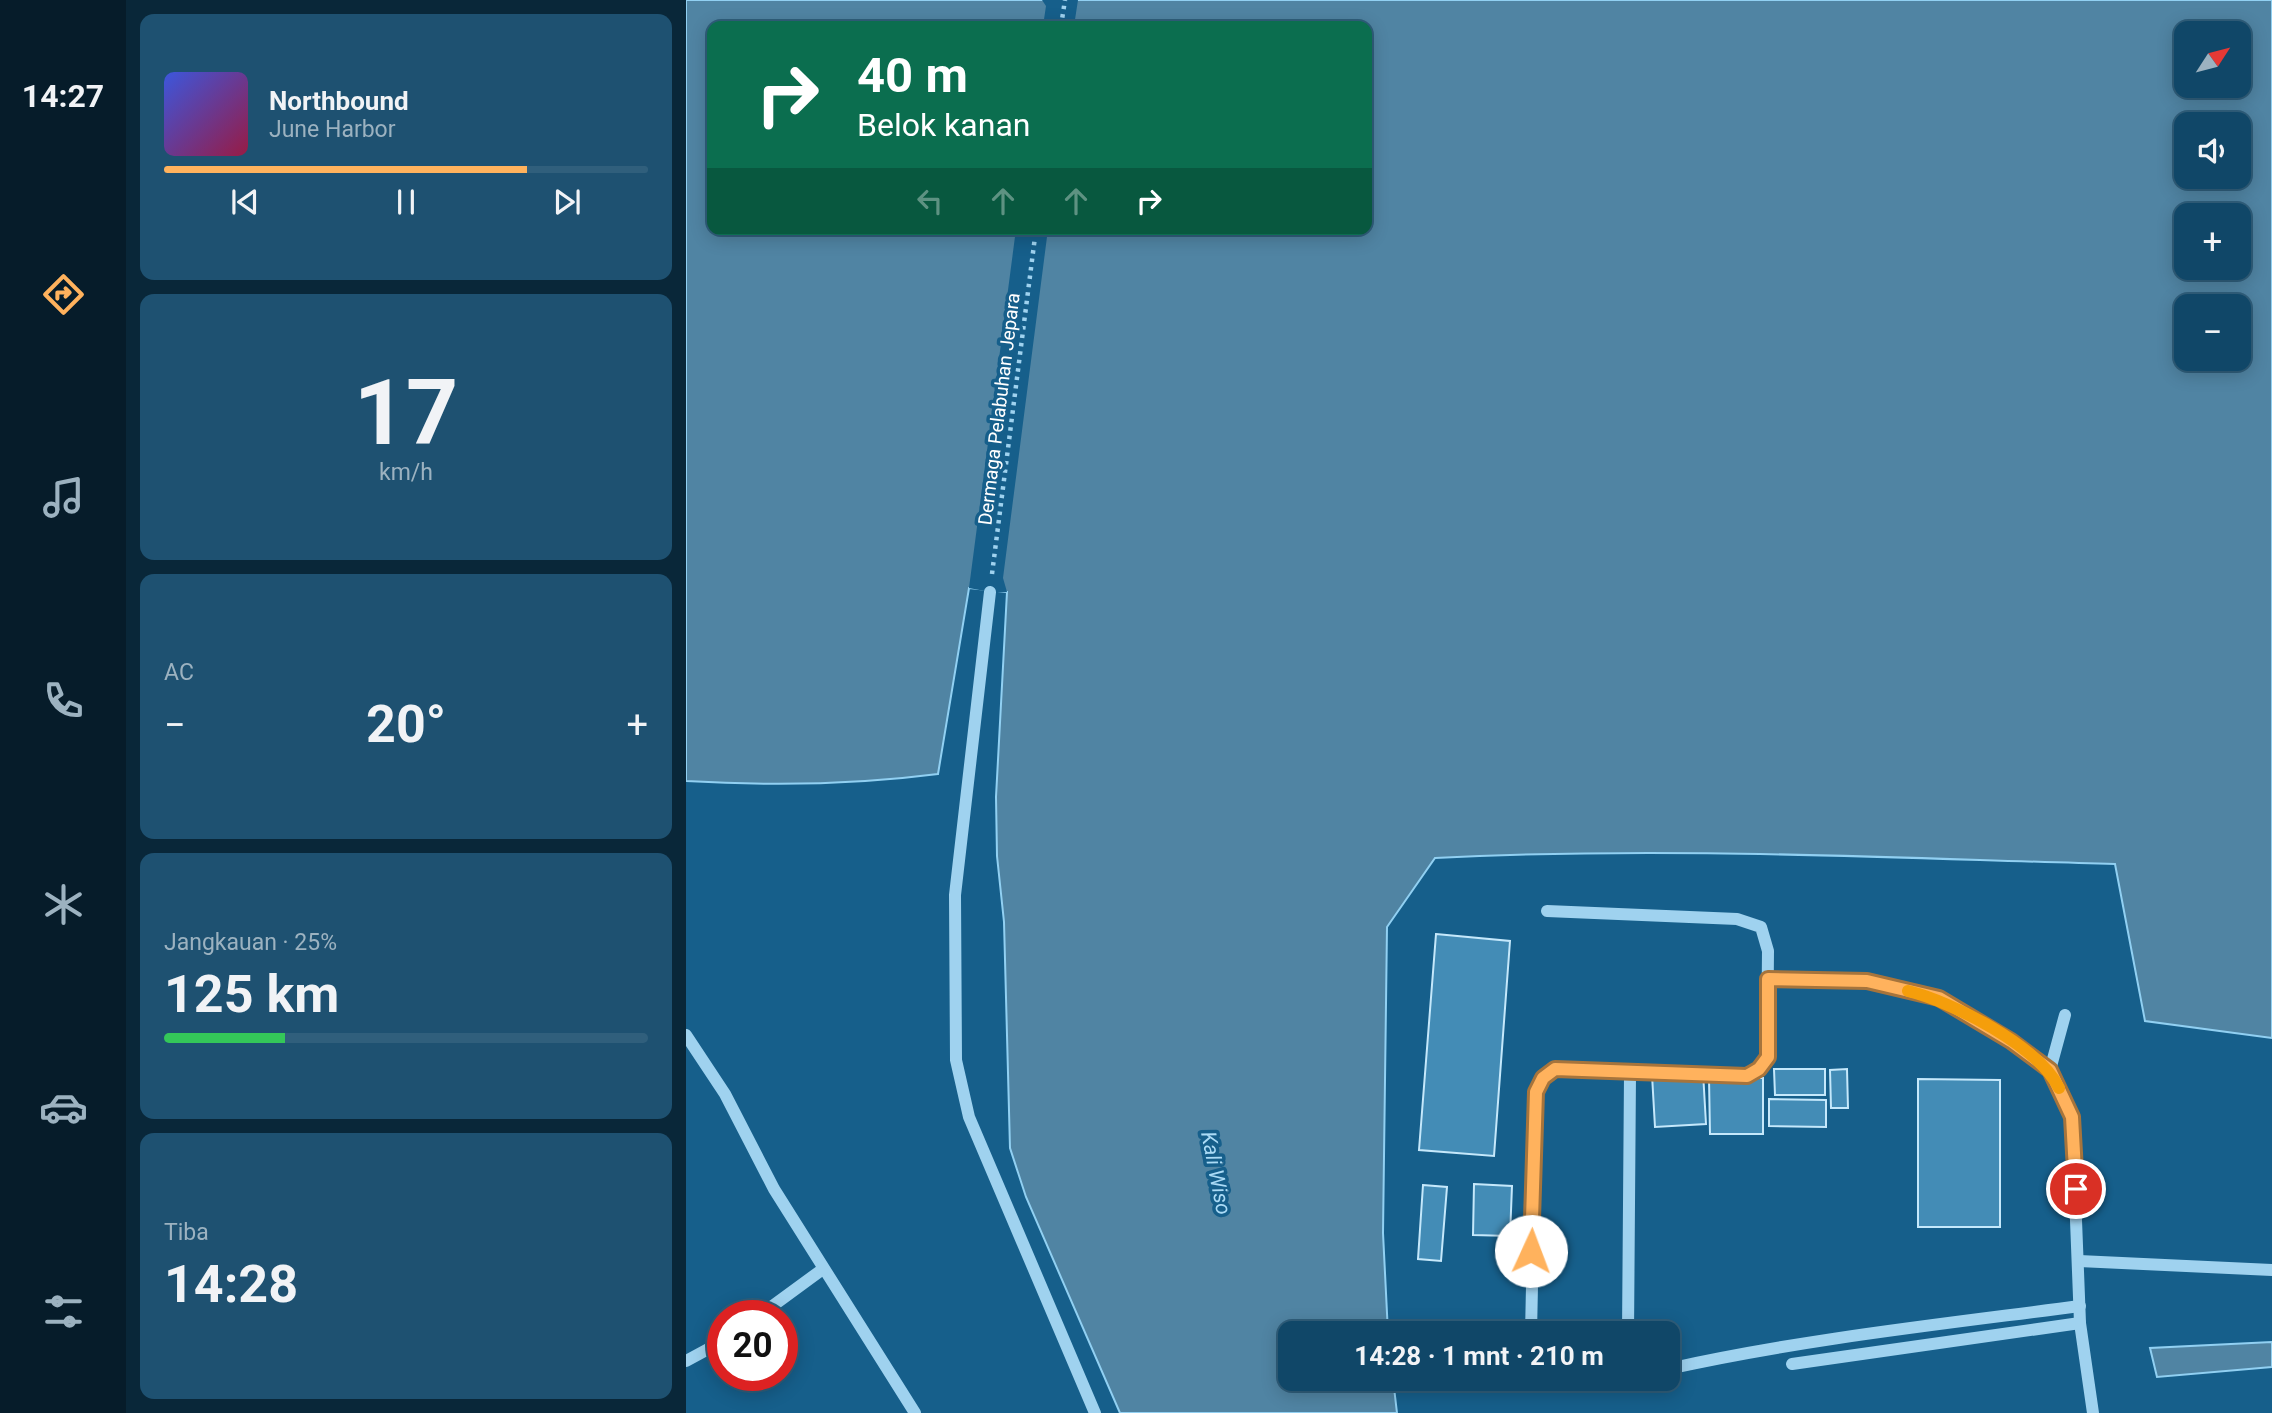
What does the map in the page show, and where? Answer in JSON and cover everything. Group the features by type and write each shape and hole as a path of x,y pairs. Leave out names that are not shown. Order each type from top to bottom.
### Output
{"street":[{"path":"990,592 955,895 958,1079 968,1117 1095,1413"},
{"path":"1531,1321 1536,1092 1543,1078 1555,1069 1630,1074 1747,1076 1759,1069 1768,1057 1768,951 1761,927 1737,919 1547,911"},
{"path":"1768,979 1867,981 1939,998 2011,1041 2050,1070 2072,1117 2080,1323 2093,1413"},
{"path":"2050,1070 2065,1015"},
{"path":"686,1035 725,1094 774,1189 915,1413"},
{"path":"1628,1321 1630,1074"},
{"path":"2079,1261 2272,1270"},
{"path":"781,1300 823,1269"},
{"path":"1680,1366 1729,1356 1999,1315 2080,1306"},
{"path":"1791,1364 2080,1323"},
{"path":"686,1362 707,1350"}],"path":[{"path":"1062,21 1065,0"},
{"name":"Dermaga Pelabuhan Jepara","path":"990,592 1035,235"}],"water":[{"name":"Kali Wiso","path":"686,0 2272,0 2272,1038 2145,1021 2115,864 1690,853 1435,858 1387,927 1383,1233 1387,1321 1278,1321 1278,1391 1394,1391 1397,1413 1120,1413 1026,1197 1010,1148 1004,922 997,856 996,797 1007,592 969,588 938,774 812,784 686,781"},
{"path":"2272,1342 2272,1367 2157,1377 2150,1348"}],"pier":[{"path":"1042,0 1078,0 1075,21 1044,21 1046,6"},
{"path":"1015,235 1047,235 1003,578 1007,592 969,588"}],"building":[{"path":"1436,934 1510,941 1494,1156 1419,1150"},
{"path":"1774,1069 1825,1069 1825,1095 1775,1095"},
{"path":"1847,1069 1848,1108 1831,1108 1830,1070"},
{"path":"1703,1072 1706,1124 1655,1127 1652,1075"},
{"path":"1709,1078 1763,1078 1763,1134 1710,1134"},
{"path":"1918,1079 2000,1080 2000,1227 1918,1227"},
{"path":"1769,1099 1826,1100 1826,1127 1769,1126"},
{"path":"1474,1184 1512,1186 1510,1236 1473,1235"},
{"path":"1423,1185 1447,1187 1441,1261 1418,1259"}],"slow traffic":[{"path":"1908,991 1939,998 2011,1041 2050,1070 2059,1088"}],"route":[{"path":"1531,1251 1536,1092 1543,1078 1555,1069 1630,1074 1747,1076 1759,1069 1768,1057 1768,979 1867,981 1939,998 2011,1041 2050,1070 2072,1117 2076,1189"}]}
